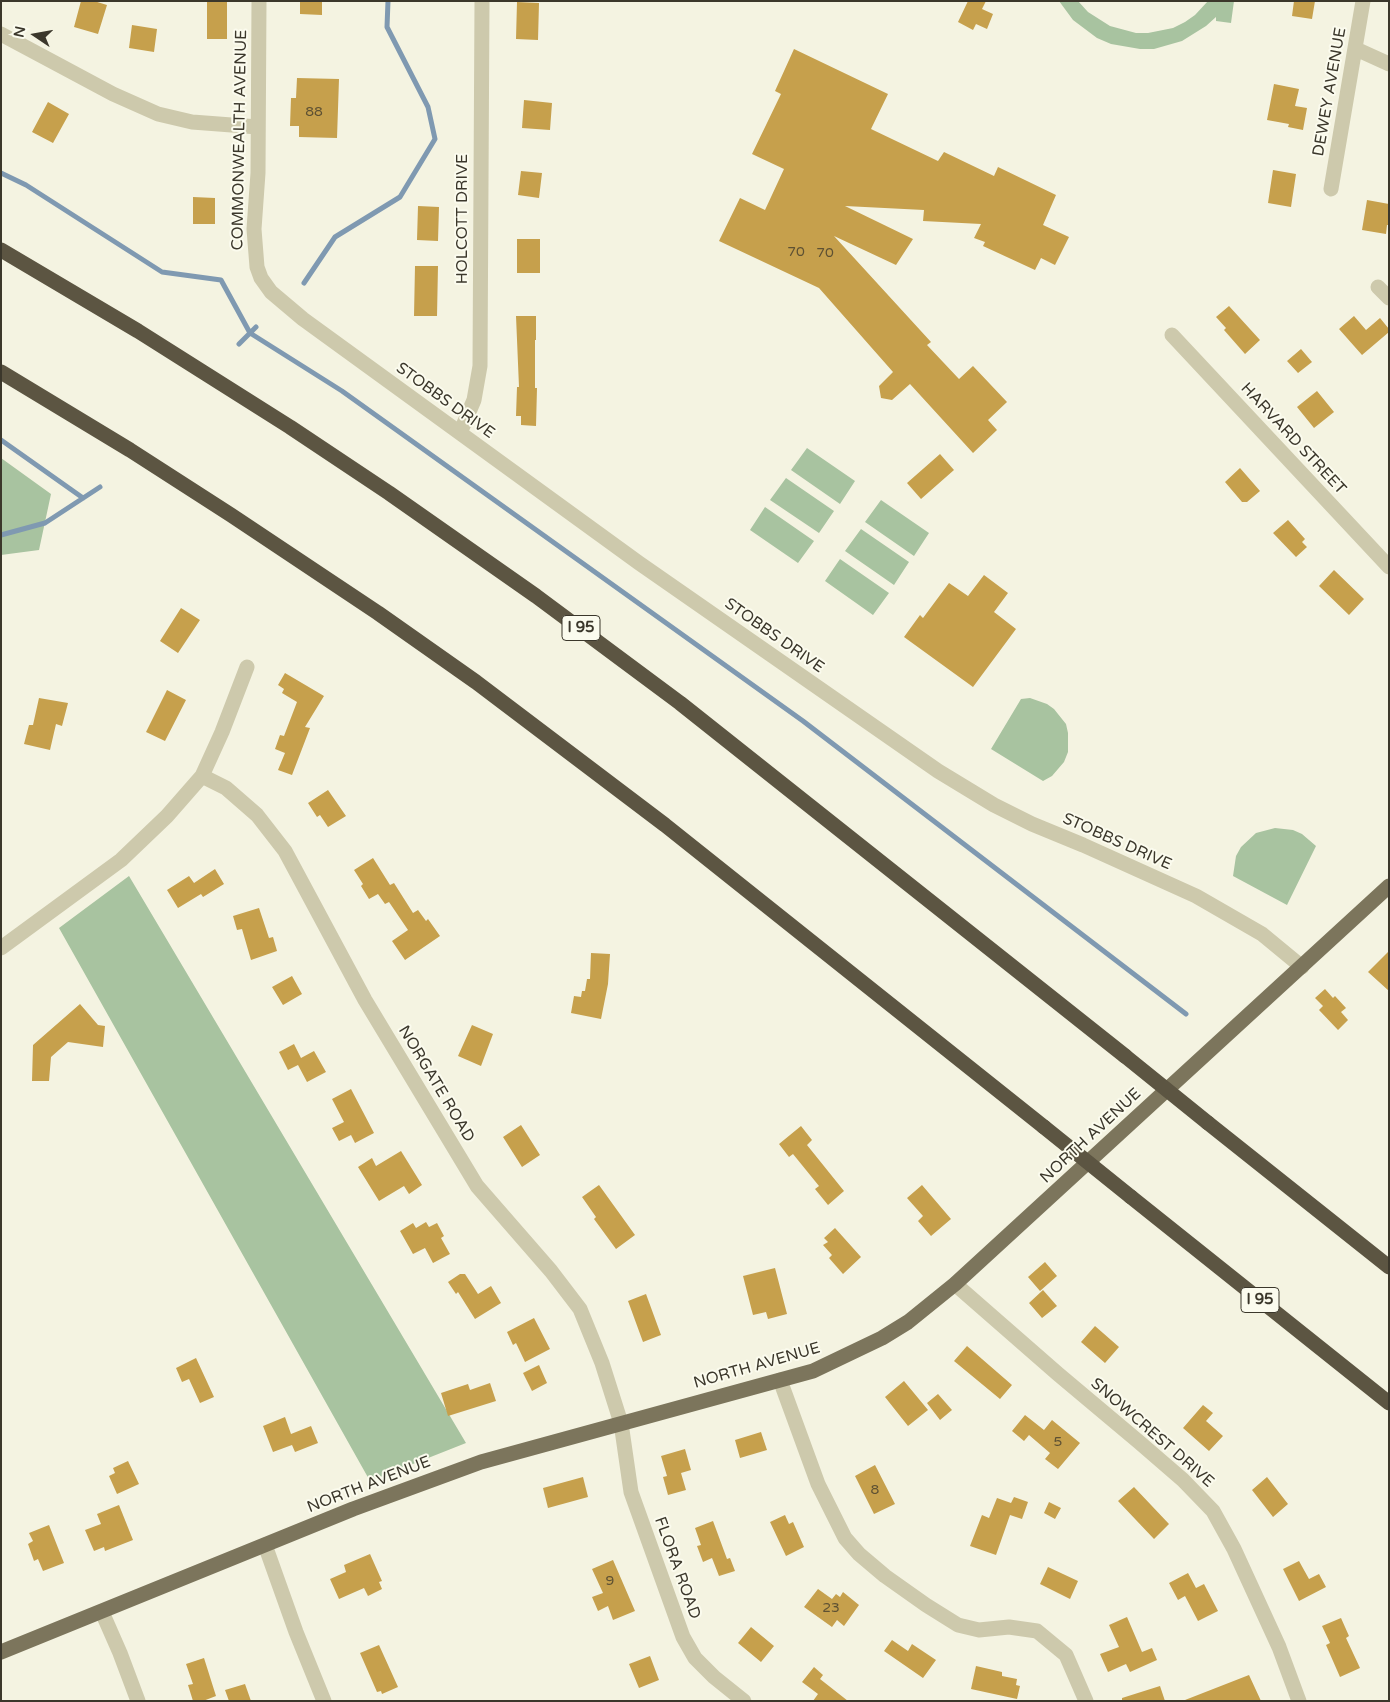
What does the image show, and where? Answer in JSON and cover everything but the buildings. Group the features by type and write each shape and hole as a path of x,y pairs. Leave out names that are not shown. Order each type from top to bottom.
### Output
{"highway":[{"name":"I 95","path":"1,250 138,331 256,405 389,492 536,596 680,702 1389,1267"},
{"name":"I 95","path":"1,372 231,514 476,682 657,819 1389,1403"}],"main road":[{"name":"NORTH AVENUE","path":"1,1652 353,1509 481,1462 813,1371 876,1342 908,1322 955,1284 1389,886"}],"street":[{"name":"COMMONWEALTH AVENUE","path":"259,1 258,173 254,229 257,268 261,278"},
{"name":"HOLCOTT DRIVE","path":"460,433 474,400 480,366 482,1"},
{"name":"DEWEY AVENUE","path":"1331,190 1363,1"},
{"path":"1,34 90,82 158,114 192,122 258,127"},
{"path":"1356,49 1389,64"},
{"name":"STOBBS DRIVE","path":"261,278 271,292 303,319 639,564 938,771 994,805 1032,824 1084,845 1196,896 1262,934 1302,967"},
{"path":"1378,287 1389,298"},
{"name":"HARVARD STREET","path":"1172,335 1389,567"},
{"path":"1,948 121,860 167,816 202,776 222,732 247,667"},
{"name":"NORGATE ROAD","path":"202,776 226,788 257,815 286,851 365,1000 477,1186 551,1271 580,1309 602,1363 621,1423"},
{"name":"SNOWCREST DRIVE","path":"955,1284 1183,1480 1213,1511 1234,1548 1275,1638 1299,1701"},
{"path":"780,1380 818,1484 845,1538 859,1554 926,1606 958,1625 979,1630 1009,1627 1037,1631 1066,1654 1086,1701"},
{"name":"FLORA ROAD","path":"621,1423 631,1492 683,1637 695,1658 714,1677 744,1701"},
{"path":"265,1545 296,1632 324,1701"},
{"path":"102,1612 138,1701"}],"green space":[{"path":"1059,1 1078,1 1088,12 1110,26 1136,33 1148,33 1173,28 1185,22 1195,15 1208,1 1234,1 1231,23 1216,21 1216,17 1206,26 1182,41 1154,49 1140,49 1111,44 1097,38 1073,20"},
{"path":"807,448 855,481 840,504 791,470"},
{"path":"1,458 51,494 39,550 1,555"},
{"path":"786,478 834,511 819,533 770,500"},
{"path":"881,500 929,533 914,556 865,522"},
{"path":"765,507 814,541 798,563 750,530"},
{"path":"861,529 909,562 894,585 845,551"},
{"path":"840,559 889,593 873,615 825,581"},
{"path":"1030,698 1047,704 1054,709 1066,724 1068,733 1068,752 1064,762 1052,776 1043,781 991,749 1021,699"},
{"path":"1275,828 1293,830 1302,834 1316,846 1287,905 1233,876 1236,856 1241,847 1256,833"},
{"path":"129,876 466,1443 370,1481 59,928"}],"waterway":[{"path":"304,283 335,237 400,197 435,139 428,107 387,27 388,1"},
{"path":"1,173 26,185 162,272 221,280 250,333 342,391 803,721 1186,1014"},
{"path":"239,344 256,327"},
{"path":"1,440 83,498"},
{"path":"1,535 45,523 100,487"}]}
